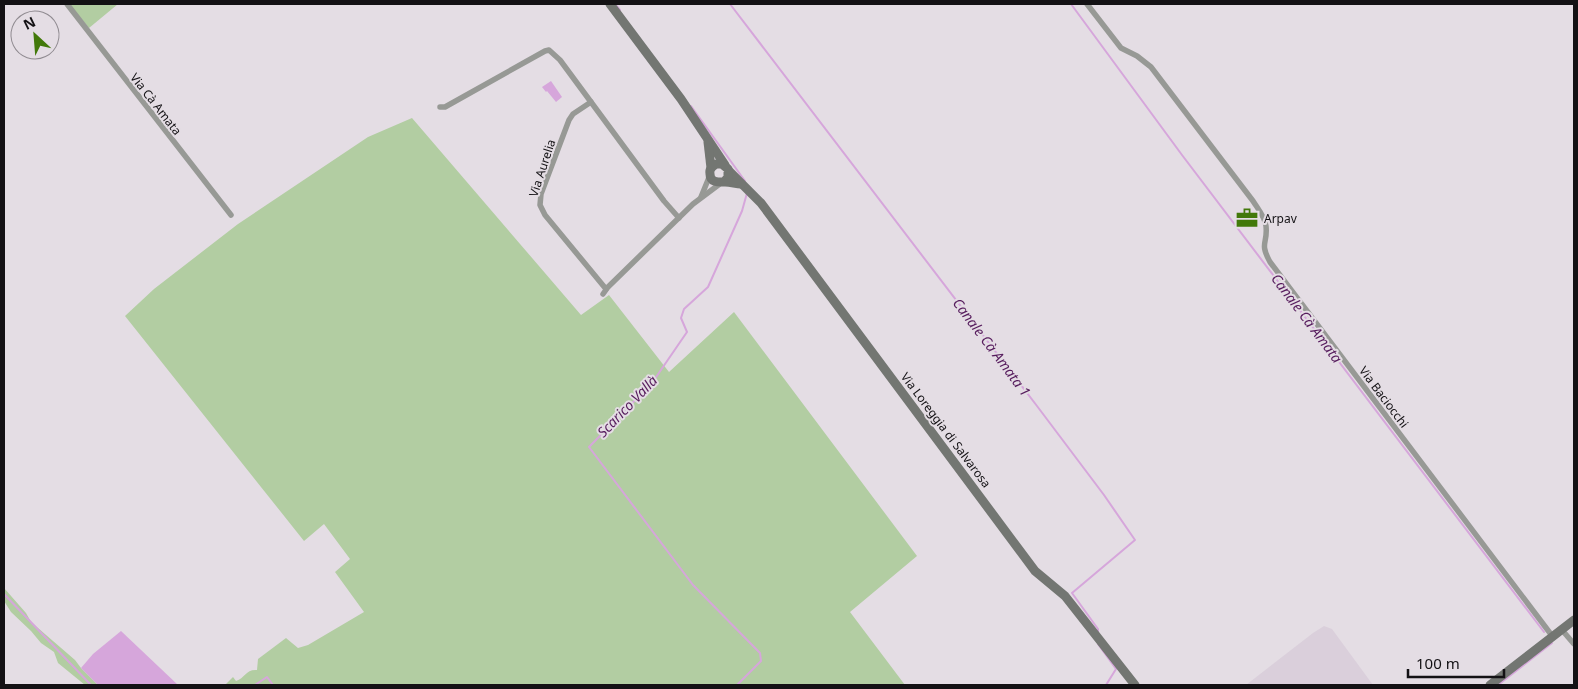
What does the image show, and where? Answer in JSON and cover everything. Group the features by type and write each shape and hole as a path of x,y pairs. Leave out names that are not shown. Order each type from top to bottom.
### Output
{"street":[{"name":"Via Cà Amata","path":"67,4 231,215"},
{"name":"Via Loreggia di Salvarosa","path":"610,4 681,99 727,168 761,203 1035,571 1065,596 1135,685"},
{"name":"Via Baciocchi","path":"1087,4 1120,48 1137,56 1151,67 1253,201 1265,220 1266,236 1264,247 1270,262 1552,637"},
{"path":"440,107 446,107 548,50 560,60 664,201 679,218 702,196 728,177 727,168 719,164 710,172 702,196"},
{"name":"Via Aurelia","path":"591,102 573,114 568,120 542,192 540,205 544,215 605,292 679,218"},
{"name":"Via Loreggia di Salvarosa","path":"708,142 710,172"},
{"path":"710,172 715,182 745,188"},
{"path":"1490,685 1574,620"},
{"path":"1562,630 1574,644"}],"shaded area":[{"path":"551,81 562,97 556,102 542,87"},
{"path":"1324,626 1332,629 1373,685 1246,685 1313,633"},
{"path":"121,631 178,685 98,685 81,668 93,654"}],"green space":[{"path":"69,4 118,4 89,28"},
{"path":"412,118 581,315 609,295 669,372 734,312 917,556 850,612 905,685 225,685 233,677 236,681 248,672 257,670 258,659 286,638 298,648 308,645 364,612 335,572 350,559 324,524 304,541 125,316 154,289 238,224 368,137"},
{"path":"4,588 26,613 31,622 75,660 98,685 85,685 58,663 54,652 41,643 11,612 4,601"}],"waterway":[{"name":"Scarico Vallà","path":"615,4 620,10"},
{"name":"Canale Cà Amata 1","path":"730,4 1037,406 1104,495 1135,540 1072,593 1098,629 1098,632"},
{"name":"Canale Cà Amata","path":"1071,4 1182,155 1544,632"},
{"name":"Scarico Vallà","path":"691,106 745,181"},
{"name":"Scarico Vallà","path":"737,685 761,661 760,653 693,585 589,447 652,383 687,332 681,318 684,309 708,287 742,211 747,193"},
{"path":"4,594 91,685"},
{"name":"Canale Cà Amata","path":"1498,685 1552,643"},
{"name":"Canale Cà Amata 1","path":"1098,644 1116,669 1106,685"},
{"path":"255,685 267,677 273,685"}],"place":[{"name":"Arpav","path":"1247,218"}]}
